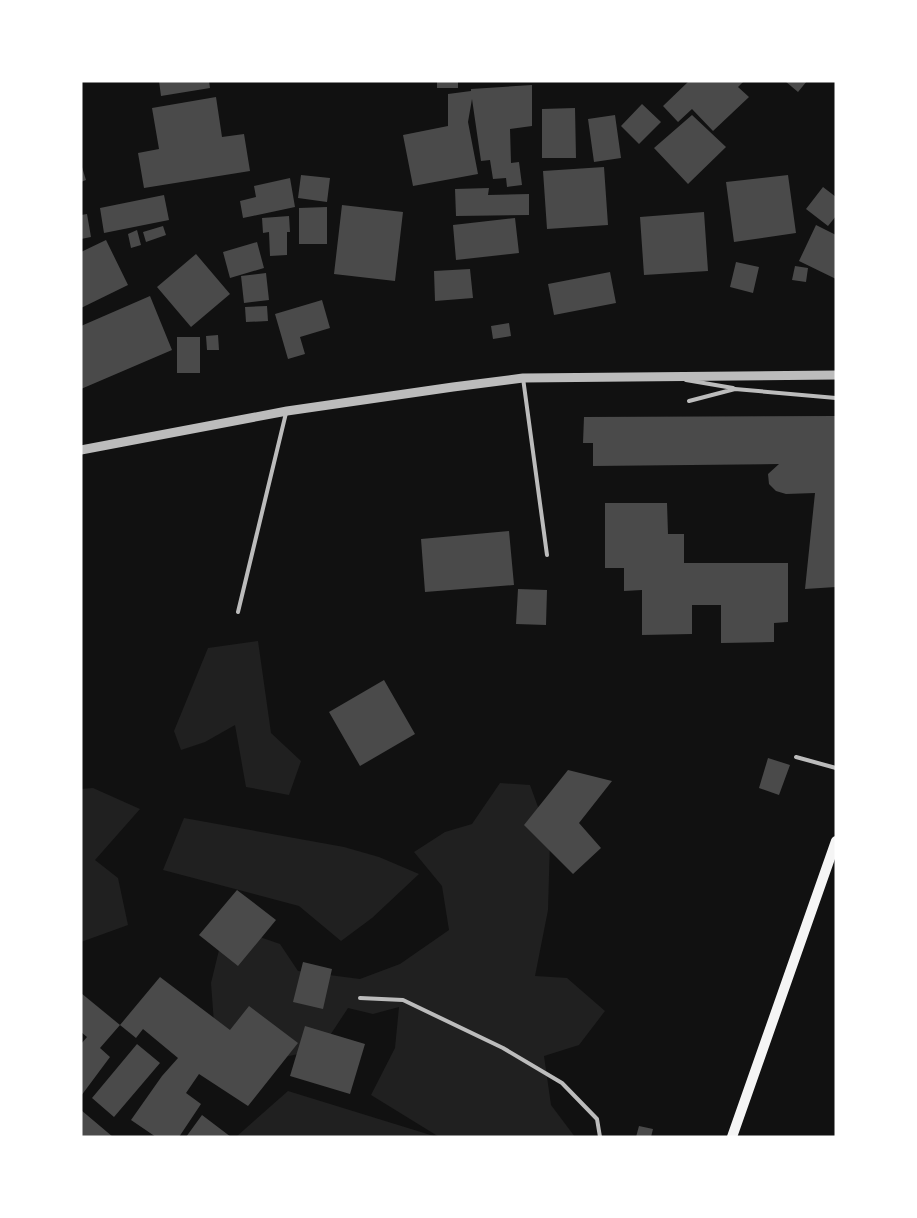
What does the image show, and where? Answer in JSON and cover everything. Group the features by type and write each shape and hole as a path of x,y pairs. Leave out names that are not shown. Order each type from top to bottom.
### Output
{"main road":[{"path":"732,1137 836,841"}],"street":[{"path":"81,450 287,411 523,378 836,375"}],"lane":[{"path":"666,376 735,389 836,398"},
{"path":"523,378 547,555"},
{"path":"689,400 735,389"},
{"path":"238,612 287,411"},
{"path":"796,757 836,768"},
{"path":"360,998 403,1000 502,1048 562,1083 598,1119 600,1137"}],"shaded area":[{"path":"258,641 271,733 301,761 289,795 246,787 235,725 205,742 181,750 174,731 208,648"},
{"path":"500,783 530,785 550,840 548,910 535,976 567,978 605,1011 579,1045 544,1056 551,1105 575,1137 440,1137 371,1095 395,1048 399,1007 373,1014 348,1008 321,1049 257,1063 214,1023 211,983 219,950 237,929 280,944 298,971 360,979 400,964 449,930 442,886 414,852 445,832 472,824"},
{"path":"93,788 140,809 95,860 118,878 128,925 81,942 81,789"},
{"path":"184,818 344,847 379,857 419,874 372,918 341,941 299,906 163,870"},
{"path":"288,1091 437,1137 236,1137"}],"building":[{"path":"159,81 209,81 210,88 161,96"},
{"path":"437,81 458,81 458,88 437,88"},
{"path":"689,81 744,81 738,87 749,97 713,131 692,109 678,122 663,106"},
{"path":"785,81 807,81 798,92"},
{"path":"532,85 532,126 510,129 511,163 519,162 522,185 507,187 506,178 493,179 490,160 481,161 472,99 468,122 478,174 413,186 403,135 448,126 448,94 471,91 471,89"},
{"path":"216,97 222,137 244,134 250,171 144,188 138,153 159,149 152,108"},
{"path":"642,104 661,122 639,144 621,126"},
{"path":"575,108 576,158 542,158 542,109"},
{"path":"615,115 621,158 594,162 588,119"},
{"path":"692,115 726,147 688,184 654,148"},
{"path":"81,164 86,180 81,182"},
{"path":"604,167 608,225 547,229 543,171"},
{"path":"301,175 330,178 327,202 298,198"},
{"path":"788,175 796,233 734,242 726,182"},
{"path":"290,178 295,207 243,218 240,201 256,197 254,186"},
{"path":"823,187 836,197 836,216 828,226 806,209"},
{"path":"489,188 488,195 529,194 529,215 456,216 455,189"},
{"path":"164,195 169,220 104,233 100,208"},
{"path":"342,205 403,212 395,281 334,274"},
{"path":"327,207 327,244 299,244 299,208"},
{"path":"704,212 708,271 644,275 640,217"},
{"path":"87,214 91,237 81,239 81,215"},
{"path":"289,216 290,232 287,232 287,255 270,256 269,232 263,233 262,218"},
{"path":"515,218 519,253 456,260 453,225"},
{"path":"816,225 836,235 836,279 799,261"},
{"path":"163,226 166,235 146,242 143,232"},
{"path":"137,230 141,245 131,248 128,234"},
{"path":"106,240 128,285 81,308 81,252"},
{"path":"257,242 264,268 230,278 223,252"},
{"path":"196,254 230,294 191,327 157,287"},
{"path":"736,262 759,267 753,293 730,287"},
{"path":"795,266 808,268 806,282 792,280"},
{"path":"470,269 473,298 435,301 434,271"},
{"path":"610,272 616,303 554,315 548,284"},
{"path":"266,273 269,300 244,303 241,276"},
{"path":"150,296 172,350 81,389 81,326"},
{"path":"322,300 330,328 300,337 305,354 288,359 275,314"},
{"path":"267,306 268,321 246,322 245,307"},
{"path":"509,323 511,336 493,339 491,326"},
{"path":"218,335 219,350 207,350 206,336"},
{"path":"177,337 200,337 200,373 177,373"},
{"path":"836,416 836,587 805,589 815,493 786,494 776,491 769,484 768,474 779,464 593,466 593,443 583,443 584,417"},
{"path":"605,503 667,503 668,534 684,534 684,563 788,563 788,622 774,623 774,642 721,643 721,605 692,605 692,634 642,635 642,590 624,591 624,568 605,568"},
{"path":"509,531 514,585 425,592 421,539"},
{"path":"518,589 547,590 546,625 516,624"},
{"path":"384,680 415,734 360,766 329,712"},
{"path":"768,758 790,765 779,795 759,788"},
{"path":"568,770 612,781 579,823 601,848 573,874 524,825"},
{"path":"237,890 276,920 238,966 199,935"},
{"path":"303,962 332,969 323,1009 293,1002"},
{"path":"160,977 230,1030 249,1006 298,1043 248,1106 199,1074 186,1093 201,1104 179,1137 156,1137 131,1120 162,1076 178,1058 143,1029 136,1038 120,1025"},
{"path":"81,993 120,1025 100,1048 110,1057 81,1096 81,1044 87,1037 81,1032"},
{"path":"305,1026 365,1044 350,1094 290,1076"},
{"path":"137,1044 160,1063 114,1117 92,1098"},
{"path":"81,1110 113,1137 81,1137"},
{"path":"202,1115 231,1137 186,1137"},
{"path":"639,1126 653,1129 651,1137 636,1137"}]}
